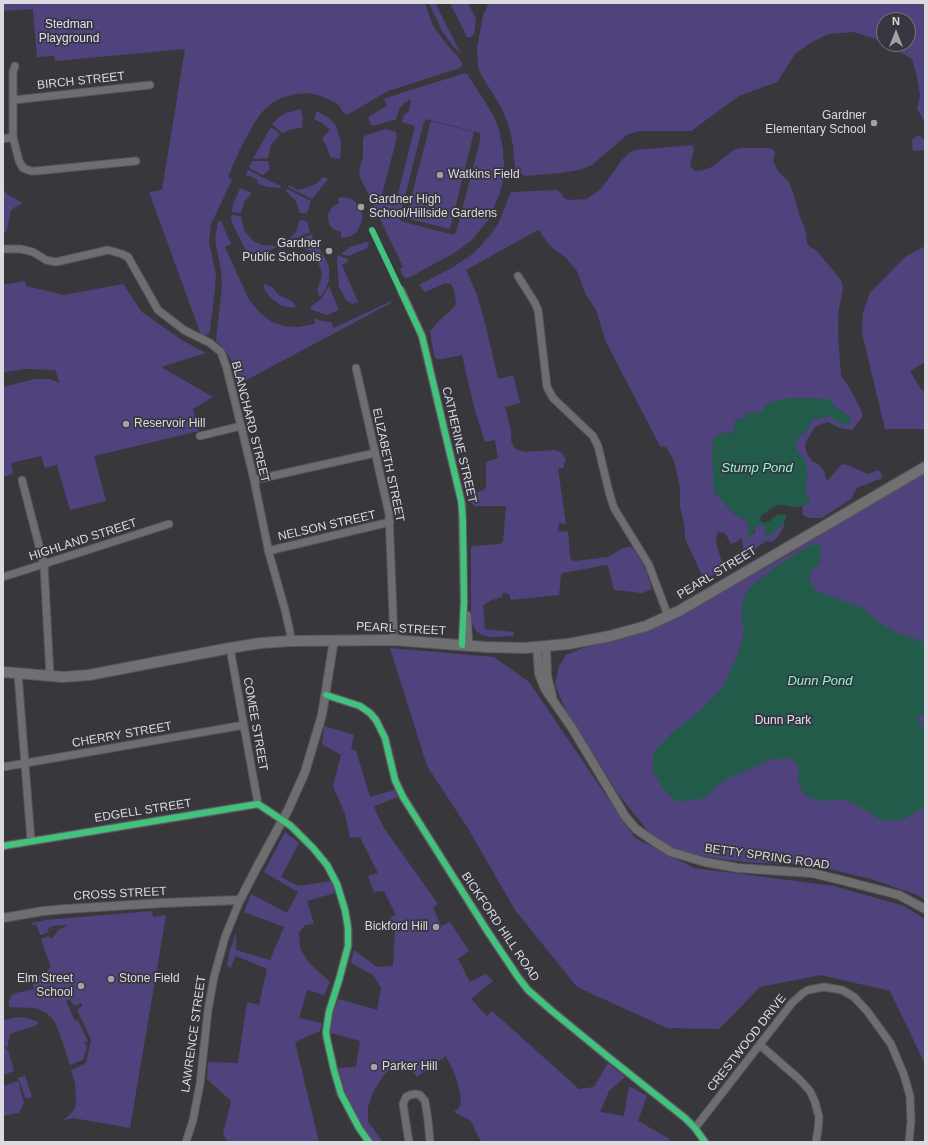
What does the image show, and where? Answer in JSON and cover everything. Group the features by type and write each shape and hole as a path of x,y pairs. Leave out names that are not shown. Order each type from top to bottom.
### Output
{"main road":[{"name":"PEARL STREET","path":"3,672 50,676 98,674 230,648 261,643 291,641 394,640 504,648 541,647 581,642 625,633 646,626 668,616 925,467"}],"street":[{"path":"15,66 13,72 13,137 19,161 23,168 31,171 136,161"},
{"name":"BIRCH STREET","path":"14,100 150,85"},
{"path":"3,139 13,137"},
{"name":"BLANCHARD STREET","path":"3,249 21,249 33,252 46,260 56,262 108,250 122,254 128,258 158,310 184,330 210,343 221,352 226,366 254,480 268,551 286,610 291,641"},
{"path":"518,276 536,303 538,310 547,387 553,398 593,436 601,454 608,492 614,508 649,565 668,616"},
{"name":"CATHERINE STREET","path":"401,290 418,325 427,354 462,504 464,601 468,619 465,645"},
{"name":"ELIZABETH STREET","path":"356,368 390,522 394,640"},
{"path":"200,436 241,426"},
{"path":"254,480 375,453"},
{"path":"22,480 44,565 50,676"},
{"name":"NELSON STREET","path":"268,551 390,522"},
{"name":"HIGHLAND STREET","path":"3,577 169,524"},
{"name":"LAWRENCE STREET","path":"186,1142 193,1120 200,1084 209,1001 222,946 240,900 256,867 294,799 305,772 321,721 334,640"},
{"name":"BETTY SPRING ROAD","path":"541,647 547,676 556,706 572,728 625,816 636,829 666,849 705,862 726,866 816,874 899,896 925,909"},
{"name":"COMEE STREET","path":"230,648 258,804"},
{"path":"18,674 31,840"},
{"name":"BICKFORD HILL ROAD","path":"326,695 360,706 370,713 376,720 385,738 395,780 403,797 486,929 528,990 552,1012 685,1118 696,1128 705,1142"},
{"name":"CHERRY STREET","path":"3,767 244,725"},
{"path":"258,804 283,820 305,840 327,865 337,884 345,910 348,928 348,946 340,980 329,1012 326,1032 334,1070 342,1094 359,1128 369,1142"},
{"name":"EDGELL STREET","path":"3,846 31,840 258,804"},
{"name":"CROSS STREET","path":"3,918 43,911 66,909 162,902 240,900"},
{"name":"CRESTWOOD DRIVE","path":"696,1128 792,1003 803,993 814,988 824,987 837,989 850,994 860,1004 891,1044 900,1063 910,1096 912,1121 909,1142"},
{"path":"760,1045 799,1079 810,1091 817,1107 819,1117 816,1142"},
{"path":"409,1142 403,1104 406,1097 415,1094 420,1095 425,1101 430,1142"}],"green space":[{"name":"Stedman Playground","path":"3,3 425,3 433,26 460,59 462,64 460,68 388,91 347,115 342,111 339,105 321,96 309,93 295,94 281,98 272,103 262,112 239,151 228,177 232,180 211,224 209,242 216,275 210,330 205,336 201,335 149,192 162,190 185,49 55,61 54,56 37,57 33,9 3,11"},
{"path":"429,3 435,3 461,54 452,45 442,31"},
{"path":"450,3 468,3 476,19 474,34 471,37 467,37"},
{"path":"489,3 925,3 925,122 917,109 920,96 917,76 912,59 900,52 916,52 916,12 876,12 876,39 854,32 829,34 812,42 795,54 777,82 739,96 691,131 641,131 628,134 592,165 579,170 525,176 515,170 513,145 509,126 501,107 480,73 477,48 483,15"},
{"path":"464,73 467,74 495,119 503,149 504,168 500,193 488,220 472,240 456,252 410,277 405,278 400,269 403,267 360,177 359,171 363,157 364,136 386,129 396,132 397,137 380,202 395,206 415,126 402,122 404,115 409,111 411,101 408,99 407,103 404,102 403,106 400,107 395,121 392,120 377,125 371,125 368,117 387,106 384,99","holes":["426,119 480,133 480,141 457,229 454,235 400,221 423,125"]},
{"path":"301,109 303,116 302,128 292,129 282,133 272,124 286,113"},
{"path":"317,111 330,119 336,126 341,142 340,159 330,157 322,138 330,130 322,123 314,119"},
{"name":"Watkins Field","path":"431,121 474,132 450,229 406,218"},
{"path":"271,127 280,134 271,145 268,158 253,159"},
{"path":"919,135 925,140 925,150 913,151 912,141"},
{"path":"692,145 694,149 690,166 694,170 699,171 712,167 734,150 740,148 765,148 772,149 775,152 773,160 778,171 789,182 806,232 807,243 810,247 817,251 841,280 843,287 838,315 838,335 841,376 849,387 862,412 862,417 852,430 840,428 828,422 815,427 805,445 807,454 812,461 820,466 824,471 826,479 828,480 842,464 868,474 878,470 881,472 882,478 857,488 851,499 822,518 809,518 803,515 802,505 810,502 805,495 805,487 798,452 795,447 798,438 806,431 813,419 831,416 838,422 849,416 836,408 813,399 797,398 762,412 746,414 743,419 734,421 734,432 725,433 714,491 734,514 748,522 748,535 754,534 756,526 760,524 766,526 765,535 771,535 784,522 784,526 777,538 772,542 766,541 748,554 744,553 742,538 731,544 725,533 718,532 716,536 717,547 722,562 720,570 714,575 703,578 685,538 684,523 680,507 680,488 674,460 666,447 660,446 606,342 596,310 586,295 577,271 565,257 549,245 539,230 536,231 466,270 477,295 498,379 513,375 520,403 505,407 511,430 511,441 515,449 524,452 554,450 561,452 566,459 563,468 558,469 566,524 559,523 558,531 568,532 571,560 575,561 608,557 623,548 630,547 634,549 646,570 652,589 642,593 614,590 608,566 606,565 563,573 561,575 559,595 511,600 509,594 503,593 502,597 483,605 485,629 514,632 514,636 490,637 482,635 476,631 471,620 471,547 500,544 503,542 506,506 474,506 470,497 486,488 486,462 498,458 495,440 485,442 474,407 462,355 442,359 436,359 434,356 430,331 455,306 456,302 454,290 451,284 445,283 425,292 419,285 455,266 474,253 498,224 511,192 558,190 565,199 587,199 601,189 622,160 629,153 635,150"},
{"path":"252,161 268,161 270,169 263,175 249,168"},
{"path":"248,170 281,186 280,188 267,187 257,183 258,180 248,175 245,177"},
{"path":"323,177 328,179 312,199 288,187 289,185 298,190 316,184"},
{"path":"240,188 252,193 244,202 241,213 232,212 233,204"},
{"path":"287,189 311,201 307,213 300,213 296,201 286,191"},
{"path":"3,190 8,195 23,203 11,211 6,232 3,232"},
{"path":"343,197 352,199 359,206 362,212 362,221 357,232 349,237 341,238 341,232 333,229 329,224 328,215 332,207 339,203 338,198"},
{"path":"231,215 241,216 244,230 253,241 262,245 279,246 250,259 232,223"},
{"path":"300,220 307,221 310,232 285,243 296,232"},
{"path":"218,221 221,221 231,244 225,247 249,300 261,314 272,322 284,326 298,327 315,324 314,318 331,322 334,328 391,301 391,303 237,385 231,359 222,346 216,341 222,286 221,271 215,239"},
{"path":"311,234 329,267 329,280 320,297 317,290 322,272 316,258 309,251 303,248 296,247 287,249 287,246"},
{"path":"366,242 369,243 367,248 348,256 341,254 350,247"},
{"path":"925,246 925,362 910,371 922,391 925,391 925,429 885,429 862,333 863,312 870,293 905,257"},
{"path":"338,255 347,259 348,262 342,265 358,302 352,304 346,300 339,287"},
{"path":"25,281 26,286 64,295 123,284 142,312 180,339 206,353 161,367 213,397 193,409 199,431 94,456 106,501 70,510 57,465 45,468 41,456 11,463 13,474 3,477 3,387 35,379 50,379 60,383 55,370 27,369 3,372 3,285"},
{"path":"266,284 269,287 271,286 280,296 292,301 296,308 282,306 272,299 266,292 263,285"},
{"path":"329,286 339,310 327,315 312,310 310,307 321,299"},
{"name":"Dunn Park","path":"925,472 925,900 917,895 871,879 809,864 758,863 727,860 680,852 652,836 619,795 567,713 555,685 559,666 566,655 738,583 791,553 863,507"},
{"path":"390,648 494,657 529,682 635,838 694,868 834,886 904,906 925,919 925,1064 890,991 821,975 760,987 719,1029 667,1028 577,987 515,910 469,830 427,766"},
{"path":"324,726 354,735 351,749 356,751 370,797 395,790 398,797 374,806 384,828 438,904 433,908 441,926 450,922 469,951 458,959 470,982 486,974 493,981 471,999 487,1016 492,1011 579,1089 594,1087 608,1063 625,1077 609,1091 600,1112 624,1116 629,1086 647,1096 638,1121 668,1138 672,1142 481,1142 471,1121 454,1112 461,1105 460,1093 456,1077 446,1056 417,1077 411,1069 403,1064 395,1064 383,1076 373,1092 368,1107 368,1122 383,1142 372,1142 347,1099 338,1068 356,1067 360,1041 331,1033 330,1019 339,999 377,1010 381,988 373,975 351,963 354,950 377,967 393,966 395,928 390,918 396,915 384,891 374,892 368,876 378,873 360,837 350,838 345,814 333,786 341,755 322,744"},
{"path":"285,832 299,843 281,877 298,886 333,881 338,892 307,901 314,924 305,925 299,933 300,948 309,963 330,982 324,995 307,990 299,1018 322,1023 320,1031 295,1042 319,1142 228,1142 223,1134 231,1101 207,1079 208,1062 238,1063 247,1002 259,1005 267,969 236,956 230,968 227,965 236,933 236,950 270,960 284,927 244,912 251,894 287,913 298,892 264,872"},
{"name":"Elm Street School","path":"152,911 153,917 166,915 130,1128 73,1118 62,1121 69,1116 75,1108 75,1083 71,1070 86,1063 91,1040 77,1010 82,1006 81,1003 74,1006 70,999 66,1001 75,1021 78,1020 88,1042 84,1042 87,1047 83,1060 70,1065 57,1026 52,1018 46,1013 35,1008 9,1007 9,1001 12,995 34,989 31,978 48,973 47,970 51,968 41,939 48,936 52,939 59,929 67,925 52,926 51,929 49,927 47,931 49,932 40,935 36,924 33,925 32,923 46,920"},
{"path":"19,1017 39,1022 37,1025 10,1034 7,1048 3,1045 3,1020"},
{"path":"3,1047 8,1050 14,1071 3,1075"},
{"path":"25,1076 32,1097 26,1099 18,1078"},
{"path":"18,1081 24,1103 19,1113 3,1116 3,1086"}],"water":[{"name":"Stump Pond","path":"780,399 830,399 836,408 849,416 851,422 848,425 838,423 831,416 813,419 806,431 798,438 795,447 805,460 808,475 805,495 809,499 810,503 797,507 778,505 761,515 761,521 765,523 777,515 786,515 786,518 771,535 766,536 766,526 756,526 750,539 748,535 748,522 734,514 714,491 712,457 713,440 718,434 734,432 734,421 743,419 746,414 762,412 767,404"},
{"name":"Dunn Pond","path":"817,544 821,546 819,564 812,570 809,579 815,590 856,606 859,605 880,623 895,632 920,640 925,646 925,714 918,717 925,729 925,807 903,820 893,821 879,819 855,804 844,800 824,801 812,799 803,793 798,781 799,768 794,760 786,758 770,760 729,778 715,787 711,794 701,799 677,802 664,790 652,770 654,752 672,732 699,712 722,688 739,652 744,632 741,615 744,596 753,585 775,567 811,545"}],"cycle path":[{"path":"372,230 422,336 461,500 463,520 464,601 462,645"},
{"path":"326,695 360,706 370,713 376,720 385,738 395,780 403,797 486,929 528,990 607,1056 685,1118 695,1128 705,1142"},
{"path":"3,846 258,804 291,826 313,848 327,865 337,884 345,910 348,928 348,946 329,1012 326,1032 341,1094 359,1128 369,1142"}],"place":[{"name":"Gardner Elementary School","path":"874,123"},
{"name":"Watkins Field","path":"440,175"},
{"name":"Gardner High School/Hillside Gardens","path":"361,207"},
{"name":"Gardner Public Schools","path":"329,251"},
{"name":"Reservoir Hill","path":"126,424"},
{"name":"Bickford Hill","path":"436,927"},
{"name":"Stone Field","path":"111,979"},
{"name":"Elm Street School","path":"81,986"},
{"name":"Parker Hill","path":"374,1067"}]}
